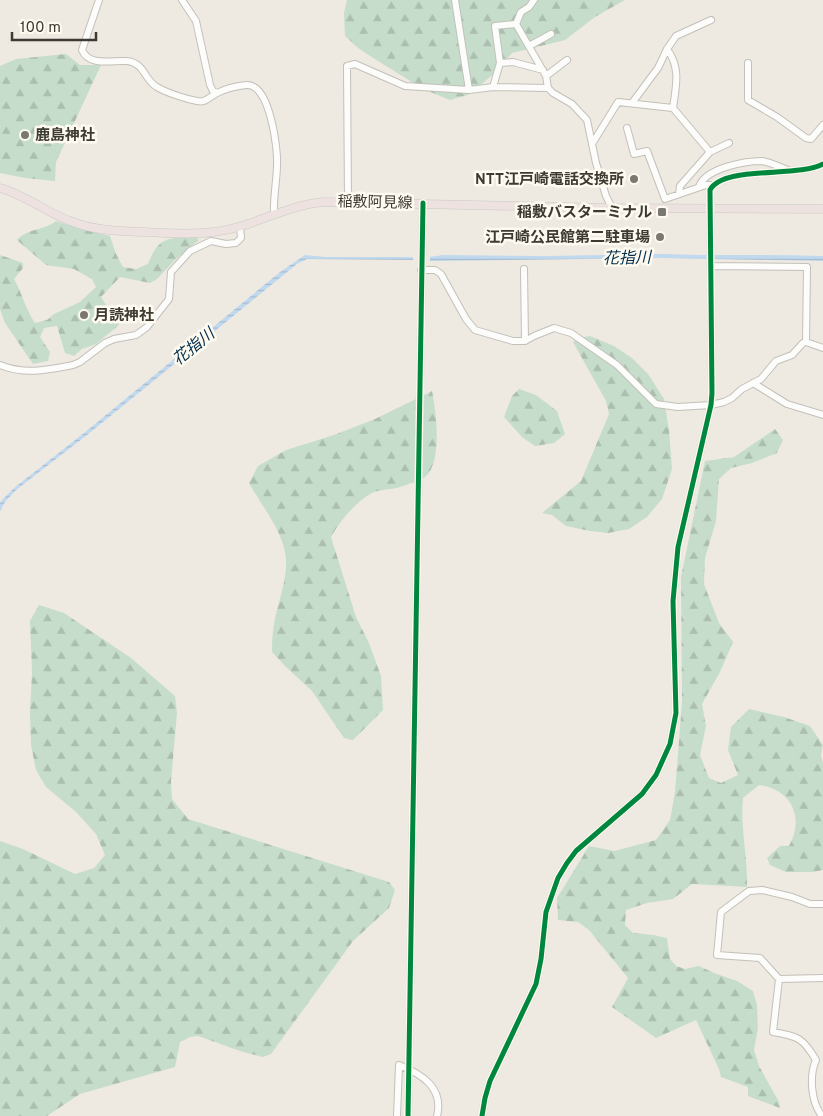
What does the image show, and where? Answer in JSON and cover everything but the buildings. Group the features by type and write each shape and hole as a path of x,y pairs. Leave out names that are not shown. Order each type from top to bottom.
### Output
{"main road":[{"name":"稲敷阿見線","path":"0,188 21,196 76,224 118,231 198,233 240,227 274,214 313,203 423,203 612,208 823,210"}],"street":[{"path":"99,0 82,50 87,58 94,61 136,63 142,67 151,82 158,88 198,102 206,102 217,93 249,85 256,88 265,99 269,109 277,158 273,202 274,214"},
{"path":"182,0 196,21 210,85 213,91 217,93"},
{"path":"455,0 469,90"},
{"path":"516,24 521,12 529,7 534,0"},
{"path":"632,103 658,68 666,49 676,36 711,20"},
{"path":"493,87 500,63 495,26 516,24"},
{"path":"516,24 545,73 548,88 572,104 587,120 596,163 606,196 612,208"},
{"path":"529,46 551,34"},
{"path":"666,49 674,58 677,73 673,108"},
{"path":"545,73 567,60"},
{"path":"500,63 514,62 545,73"},
{"path":"748,63 748,100 777,117 806,138 811,139 823,125"},
{"path":"348,202 347,66 355,64 405,86 469,90 493,87 548,88"},
{"path":"592,144 618,102 673,108 710,152"},
{"path":"627,128 634,154 647,151 665,199 699,187 713,185 722,180 744,175 807,170 823,164"},
{"path":"679,194 680,186 710,152 729,143"},
{"path":"699,187 702,181 709,175 719,169 733,165 762,161 789,171"},
{"path":"482,1116 490,1082 536,984 541,959 546,912 558,878 576,851 642,794 656,775 670,744 676,713 673,601 678,547 711,405 713,379 710,190 713,185"},
{"path":"408,1116 423,203"},
{"path":"0,365 23,372 73,365 109,341 136,335 147,328 169,299 171,272 180,260 190,251 211,241 226,244 236,242 241,238 240,227"},
{"path":"711,265 807,267 806,342"},
{"path":"524,269 525,341"},
{"path":"421,270 434,270 441,274 466,319 475,330 513,341 525,341 554,328 571,333 617,365 656,404 678,407 711,405 732,398 761,379 776,362 792,355 806,342"},
{"path":"806,342 823,348"},
{"path":"753,383 787,404 823,415"},
{"path":"822,1116 817,1110 813,1096 813,1068 820,1059 800,1040 793,1036 773,1032 779,979 760,958 717,955 720,912 749,891 762,890 792,897 810,904 823,904"},
{"path":"779,979 823,978"},
{"path":"397,1116 399,1065 421,1075 438,1095 440,1102 437,1116"}],"green space":[{"path":"347,0 625,0 595,17 565,40 512,53 495,73 468,95 450,100 423,89 358,48 345,36 344,13"},
{"path":"66,54 80,65 101,65 56,162 55,181 0,173 0,66 16,59"},
{"path":"56,221 110,236 123,267 136,269 148,264 156,248 166,240 196,237 199,240 176,259 157,279 150,283 120,277 101,297 119,325 96,344 82,349 74,356 65,353 57,326 44,328 40,337 50,352 48,361 33,364 5,323 0,309 0,255 23,263 23,268 14,279 35,323 47,320 54,314 80,302 96,287 92,279 74,269 46,265 17,240 25,234"},
{"path":"590,336 614,346 632,358 648,374 664,399 669,430 672,469 662,499 647,517 629,529 608,533 566,526 552,515 542,513 581,481 609,414 606,401 573,342 578,338"},
{"path":"519,389 536,395 557,411 565,434 554,443 535,446 522,437 504,417 512,396"},
{"path":"432,391 437,436 431,470 425,477 416,482 370,494 348,513 331,537 356,617 369,643 381,676 383,710 353,740 344,738 312,691 272,652 274,623 285,578 286,560 277,529 249,483 258,466 286,450 334,435 375,419"},
{"path":"775,429 783,440 777,453 752,463 731,468 719,479 716,521 705,558 704,584 719,623 733,642 720,672 702,704 706,726 700,755 709,778 721,783 738,775 728,750 731,727 749,709 784,717 810,726 823,745 821,755 823,764 823,870 786,872 770,865 767,858 780,846 789,846 796,825 795,815 787,798 779,792 759,785 743,798 742,820 747,887 692,884 673,899 647,903 626,910 625,925 633,933 667,938 670,959 676,966 685,969 699,966 737,981 753,991 757,1005 758,1028 754,1050 759,1066 779,1102 780,1108 748,1096 748,1087 721,1077 696,1020 656,1038 612,1007 628,978 589,930 578,922 558,920 557,898 589,846 614,851 656,840 670,820 675,792 682,702 681,577 705,461 734,457"},
{"path":"39,605 64,613 131,658 175,696 177,713 171,781 172,799 188,819 389,882 395,890 389,908 353,941 271,1054 263,1057 198,1036 190,1037 180,1042 175,1067 80,1094 47,1116 0,1116 0,841 23,849 75,874 94,868 105,855 96,834 76,812 46,787 36,770 31,745 32,672 30,621"}],"water":[{"name":"花指川","path":"660,254 823,256 823,261 661,258 430,261 430,257 443,255"},
{"name":"花指川","path":"305,255 326,257 413,257 413,260 307,259 297,264 87,435 16,490 0,511 0,503 14,488 280,272"}],"cycle path":[{"path":"482,1116 490,1081 536,984 541,959 546,912 558,878 576,851 642,794 656,775 670,744 676,713 673,601 678,547 711,405 712,393 710,190 718,182 730,177 797,170 823,164"},
{"path":"408,1116 423,203"}],"place":[{"name":"鹿島神社","path":"25,135"},
{"name":"NTT江戸崎電話交換所","path":"634,179"},
{"name":"稲敷バスターミナル","path":"662,212"},
{"name":"江戸崎公民館第二駐車場","path":"660,237"},
{"name":"月読神社","path":"84,315"}]}
